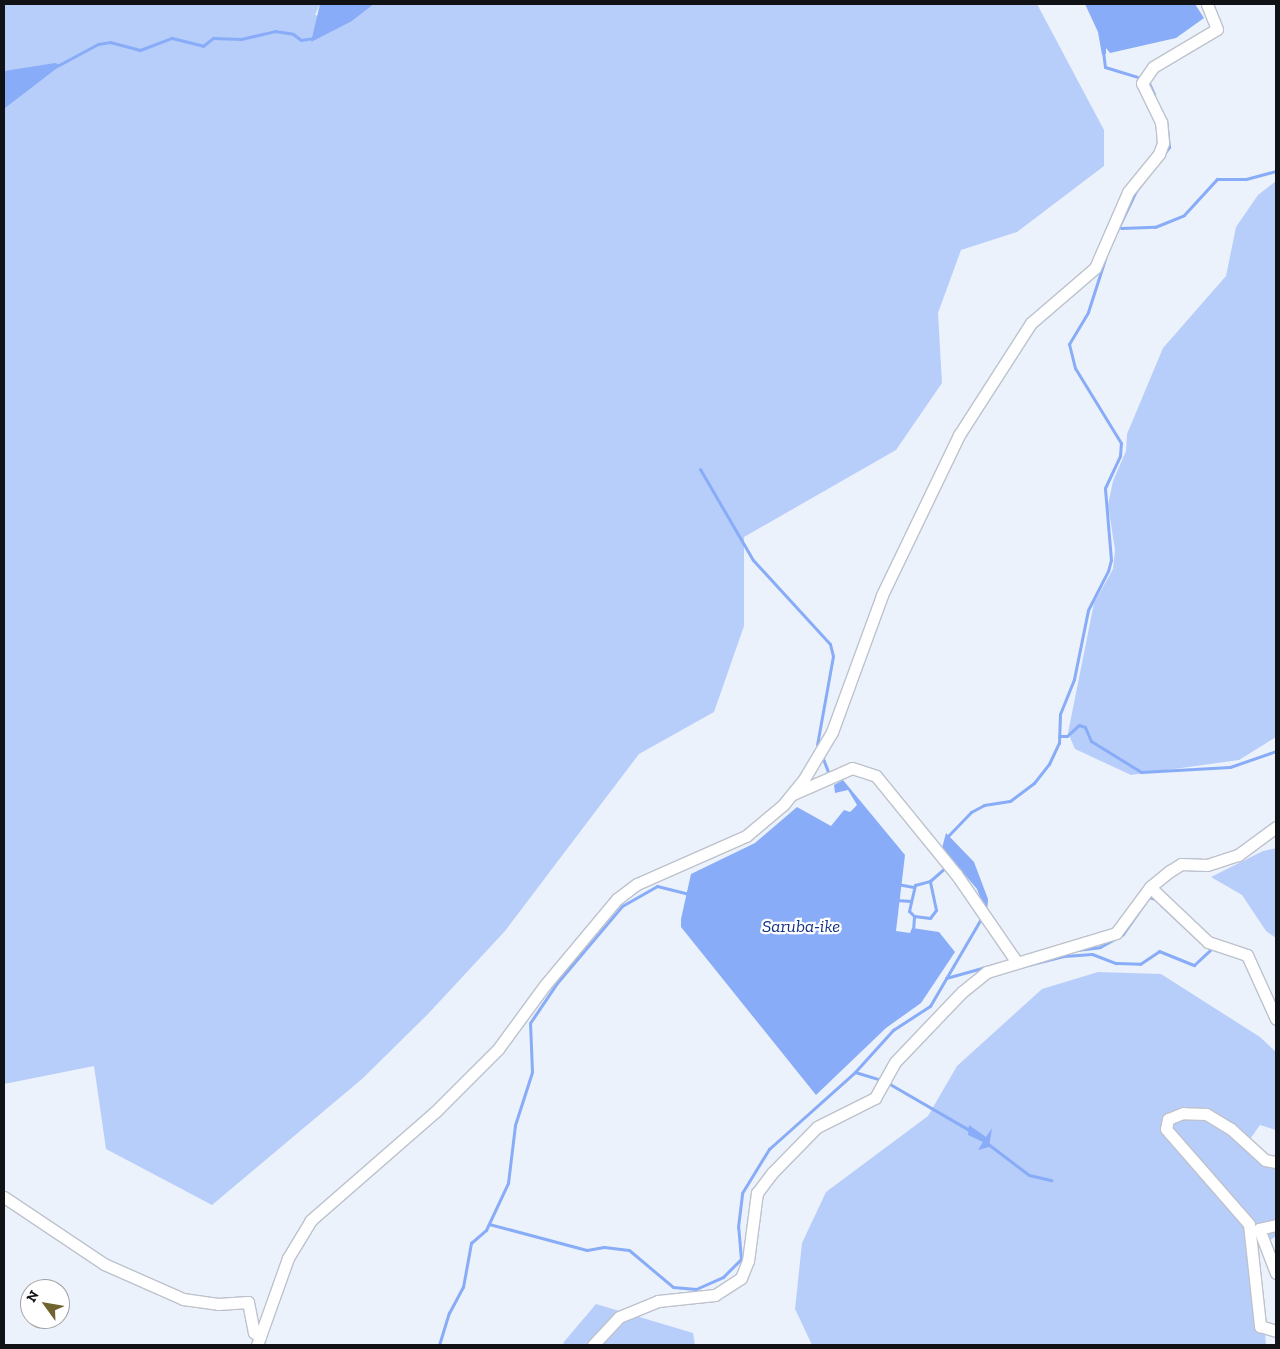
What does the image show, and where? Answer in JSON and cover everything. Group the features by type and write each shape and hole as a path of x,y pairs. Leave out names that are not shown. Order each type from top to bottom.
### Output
{"street":[{"path":"258,1341 288,1258 307,1225 435,1112 498,1048 544,985 617,899 637,884 746,836 792,794 832,732 882,595 959,435 1030,323 1095,268 1128,192 1159,154 1163,143 1161,122 1143,80 1153,67 1217,29 1207,4"},
{"path":"792,794 852,768 870,772 948,865 984,918 1010,964"},
{"path":"593,1345 619,1317 658,1301 715,1295 740,1278 748,1261 757,1194 772,1173 817,1127 875,1098 895,1062 962,992 987,972 1116,933 1150,887 1181,864 1207,865 1238,855 1276,827"},
{"path":"1150,887 1208,942 1247,955 1276,1019"},
{"path":"1276,1162 1265,1160 1232,1128 1206,1114 1183,1113 1168,1118 1166,1128 1249,1224 1260,1326 1276,1331"},
{"path":"4,1197 104,1264 183,1299 218,1304 248,1302 254,1332 258,1341"},
{"path":"1276,1225 1267,1224 1259,1229 1276,1273"}],"shaded area":[{"path":"4,4 320,4 315,15 352,21 374,4 1037,4 1104,130 1104,166 1017,232 961,250 938,313 942,383 896,450 744,537 744,626 714,712 639,754 505,931 428,1014 362,1079 212,1205 106,1149 94,1066 4,1084 4,109 60,65 4,71"},
{"path":"1276,181 1276,737 1239,760 1131,775 1075,749 1068,733 1094,603 1113,569 1115,550 1108,505 1113,481 1126,451 1127,434 1163,348 1226,276 1236,227 1258,195"},
{"path":"1276,848 1276,938 1266,931 1242,895 1211,877 1263,851"},
{"path":"1098,972 1161,974 1260,1037 1276,1052 1276,1130 1260,1125 1248,1142 1276,1164 1276,1236 1259,1248 1266,1345 812,1345 795,1309 802,1243 826,1192 928,1116 957,1066 1042,989"},
{"path":"596,1304 693,1333 695,1345 565,1345 563,1343"}],"water":[{"path":"320,4 374,4 352,21 311,42"},
{"path":"1085,4 1195,4 1204,18 1176,38 1110,53 1106,48 1106,54 1102,55 1098,32"},
{"path":"55,63 61,65 4,109 4,71"},
{"name":"Saruba-ike","path":"843,780 905,855 896,931 910,933 912,928 939,932 955,952 921,1003 886,1028 816,1095 681,927 681,919 691,874 755,843 797,807 831,826 844,810 850,812 857,805 848,790 835,793 834,785"},
{"path":"946,833 974,862 988,899 987,915 977,889 942,848"},
{"path":"969,1125 986,1137 992,1128 989,1147 978,1150 983,1142 968,1135"}],"waterway":[{"path":"57,66 98,44 110,42 140,50 172,38 203,46 213,38 241,39 275,31 293,34 301,40 313,38"},
{"path":"1103,51 1105,67 1141,78"},
{"path":"1147,79 1154,94"},
{"path":"1112,241 1136,191 1169,147 1166,120"},
{"path":"1121,228 1155,227 1184,215 1217,179 1246,179 1276,171"},
{"path":"947,837 971,812 984,805 1010,801 1034,783 1049,764 1059,743 1060,714 1074,679 1088,610 1108,571 1111,560 1105,488 1120,456 1121,443 1075,368 1069,344 1088,312 1106,256"},
{"path":"700,469 753,560 830,644 833,656 817,745"},
{"path":"1059,736 1067,736 1079,725 1085,727 1091,741 1141,772 1230,767 1276,751"},
{"path":"822,756 828,772"},
{"path":"913,931 914,916 909,911 915,885 930,881 946,867"},
{"path":"914,916 930,918 936,910 930,881"},
{"path":"897,884 914,887"},
{"path":"439,1345 449,1313 463,1287 471,1243 486,1230 508,1183 515,1125 532,1072 530,1023 557,983 622,906 657,886 690,894"},
{"path":"1077,950 1100,947 1123,934 1149,897 1155,899"},
{"path":"896,900 911,901"},
{"path":"1161,905 1204,945"},
{"path":"489,1224 587,1250 604,1247 629,1250 673,1287 696,1289 723,1277 741,1259 738,1227 742,1193 769,1149 855,1072 893,1030 930,1006 982,917"},
{"path":"1020,967 1064,956 1092,954 1116,963 1140,964 1159,951 1194,965 1211,949"},
{"path":"946,978 1000,963"},
{"path":"855,1072 881,1080"},
{"path":"888,1083 969,1130"},
{"path":"988,1144 1029,1175 1051,1180"}]}
